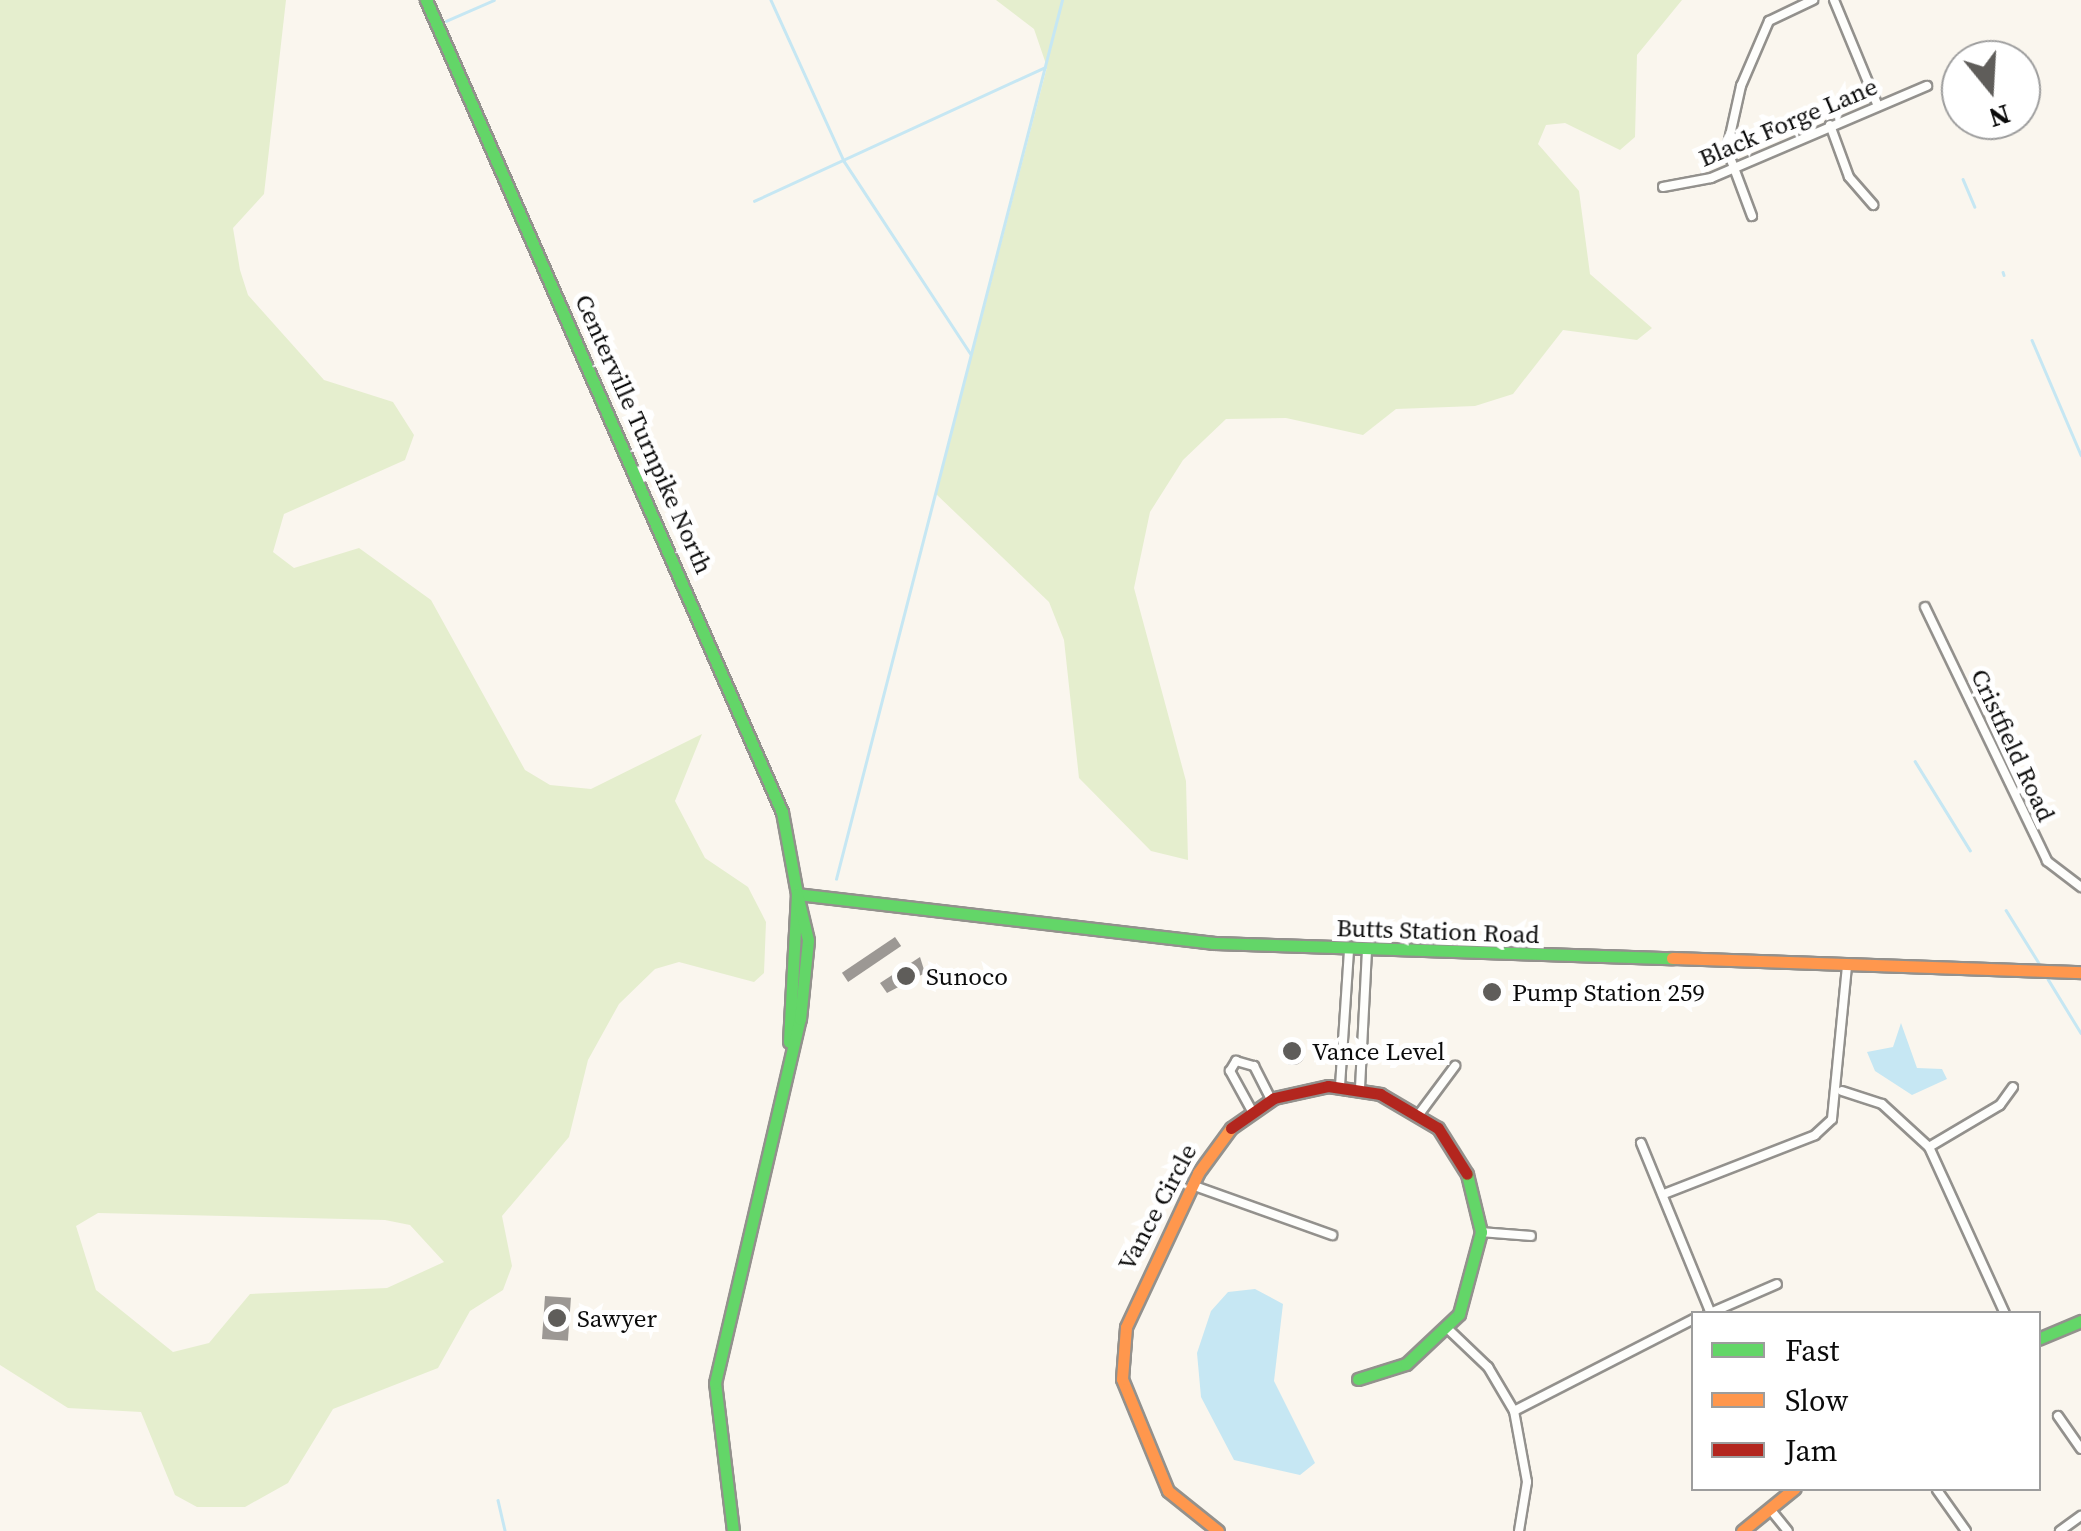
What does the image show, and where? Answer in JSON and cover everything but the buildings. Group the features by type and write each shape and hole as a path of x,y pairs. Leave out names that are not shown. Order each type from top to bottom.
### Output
{"main road":[{"name":"Centerville Turnpike North","path":"426,0 744,714 782,812 808,945 715,1382 732,1531"},
{"name":"Butts Station Road","path":"797,894 1124,935 1349,952 2081,972"},
{"name":"Vance Circle","path":"1218,1531 1168,1491 1122,1379 1130,1311 1192,1185 1252,1111 1271,1100 1340,1086 1360,1088 1420,1113 1462,1160 1482,1232 1471,1286 1447,1328 1406,1364 1358,1379"},
{"path":"2041,1338 2081,1321"},
{"path":"1742,1531 1792,1491"}],"street":[{"path":"1752,216 1734,168 1728,132 1756,40 1768,22 1813,0"},
{"path":"1834,0 1878,106"},
{"name":"Black Forge Lane","path":"1664,188 1734,168 1927,86"},
{"path":"1830,126 1849,176 1873,206"},
{"name":"Cristfield Road","path":"1925,607 2047,861 2081,887"},
{"path":"1340,1086 1349,952"},
{"path":"1360,1088 1366,952"},
{"path":"1664,1194 1815,1135 1842,1092 1847,966"},
{"path":"1252,1111 1230,1071 1236,1061 1254,1066 1271,1100"},
{"path":"1420,1113 1455,1066"},
{"path":"1929,1146 2000,1106 2012,1087"},
{"path":"1842,1092 1882,1104 1929,1146 2003,1311"},
{"path":"1642,1143 1709,1311"},
{"path":"1192,1185 1332,1235"},
{"path":"1482,1232 1531,1236"},
{"path":"1715,1311 1777,1284"},
{"path":"1514,1411 1691,1322"},
{"path":"1447,1328 1488,1367 1514,1411 1526,1482 1520,1531"},
{"path":"2058,1416 2081,1449"},
{"path":"1938,1491 1966,1531"},
{"path":"1770,1509 1788,1531"},
{"path":"2060,1531 2081,1516"}],"green space":[{"path":"0,0 286,0 264,194 233,228 240,270 248,295 324,380 393,402 414,435 405,460 284,514 273,552 294,568 359,548 431,600 525,770 550,785 591,789 702,734 675,801 705,858 748,887 766,922 764,973 754,982 679,962 655,969 619,1004 588,1060 569,1137 502,1216 512,1266 503,1290 470,1311 438,1368 333,1409 288,1483 245,1507 197,1507 175,1495 141,1412 68,1408 0,1365","holes":["98,1213 385,1220 410,1225 444,1262 387,1288 250,1294 209,1343 173,1352 96,1290 76,1226"]},
{"path":"996,0 1682,0 1637,55 1635,137 1620,150 1565,123 1546,125 1538,144 1579,191 1590,274 1652,328 1637,340 1563,330 1513,394 1475,406 1396,409 1363,435 1286,418 1226,419 1183,460 1150,512 1134,588 1186,781 1188,860 1151,851 1079,778 1064,640 1049,602 936,494 1047,67 1034,29"}],"water":[{"path":"1901,1023 1917,1068 1942,1069 1947,1079 1912,1095 1875,1071 1867,1052 1893,1047"},
{"path":"1255,1289 1283,1304 1274,1381 1315,1463 1300,1475 1234,1460 1201,1397 1197,1353 1211,1311 1228,1292"}],"waterway":[{"path":"446,21 494,0"},
{"path":"771,0 844,161 970,353"},
{"path":"836,879 1062,0"},
{"path":"754,201 1045,67"},
{"path":"1963,179 1975,207"},
{"path":"2032,340 2081,455"},
{"path":"1915,761 1970,850"},
{"path":"2006,910 2039,963"},
{"path":"2048,979 2081,1033"},
{"path":"498,1500 505,1531"}],"traffic: fast":[{"path":"426,0 782,812 797,894 789,1042"},
{"path":"797,894 1213,943 1672,958"},
{"path":"733,1531 715,1383 800,1019 808,940 797,894"},
{"path":"1358,1379 1406,1364 1459,1314 1481,1232 1467,1174"},
{"path":"2041,1338 2081,1321"}],"traffic: slow":[{"path":"1672,958 2081,972"},
{"path":"1218,1531 1168,1491 1122,1379 1126,1327 1198,1173 1231,1128"},
{"path":"1742,1531 1791,1491"}],"traffic: jam":[{"path":"1231,1128 1274,1098 1328,1086 1380,1094 1438,1128 1467,1174"}],"place":[{"name":"Sunoco","path":"906,976"},
{"name":"Pump Station 259","path":"1492,992"},
{"name":"Vance Level","path":"1292,1051"},
{"name":"Sawyer","path":"557,1318"}]}
